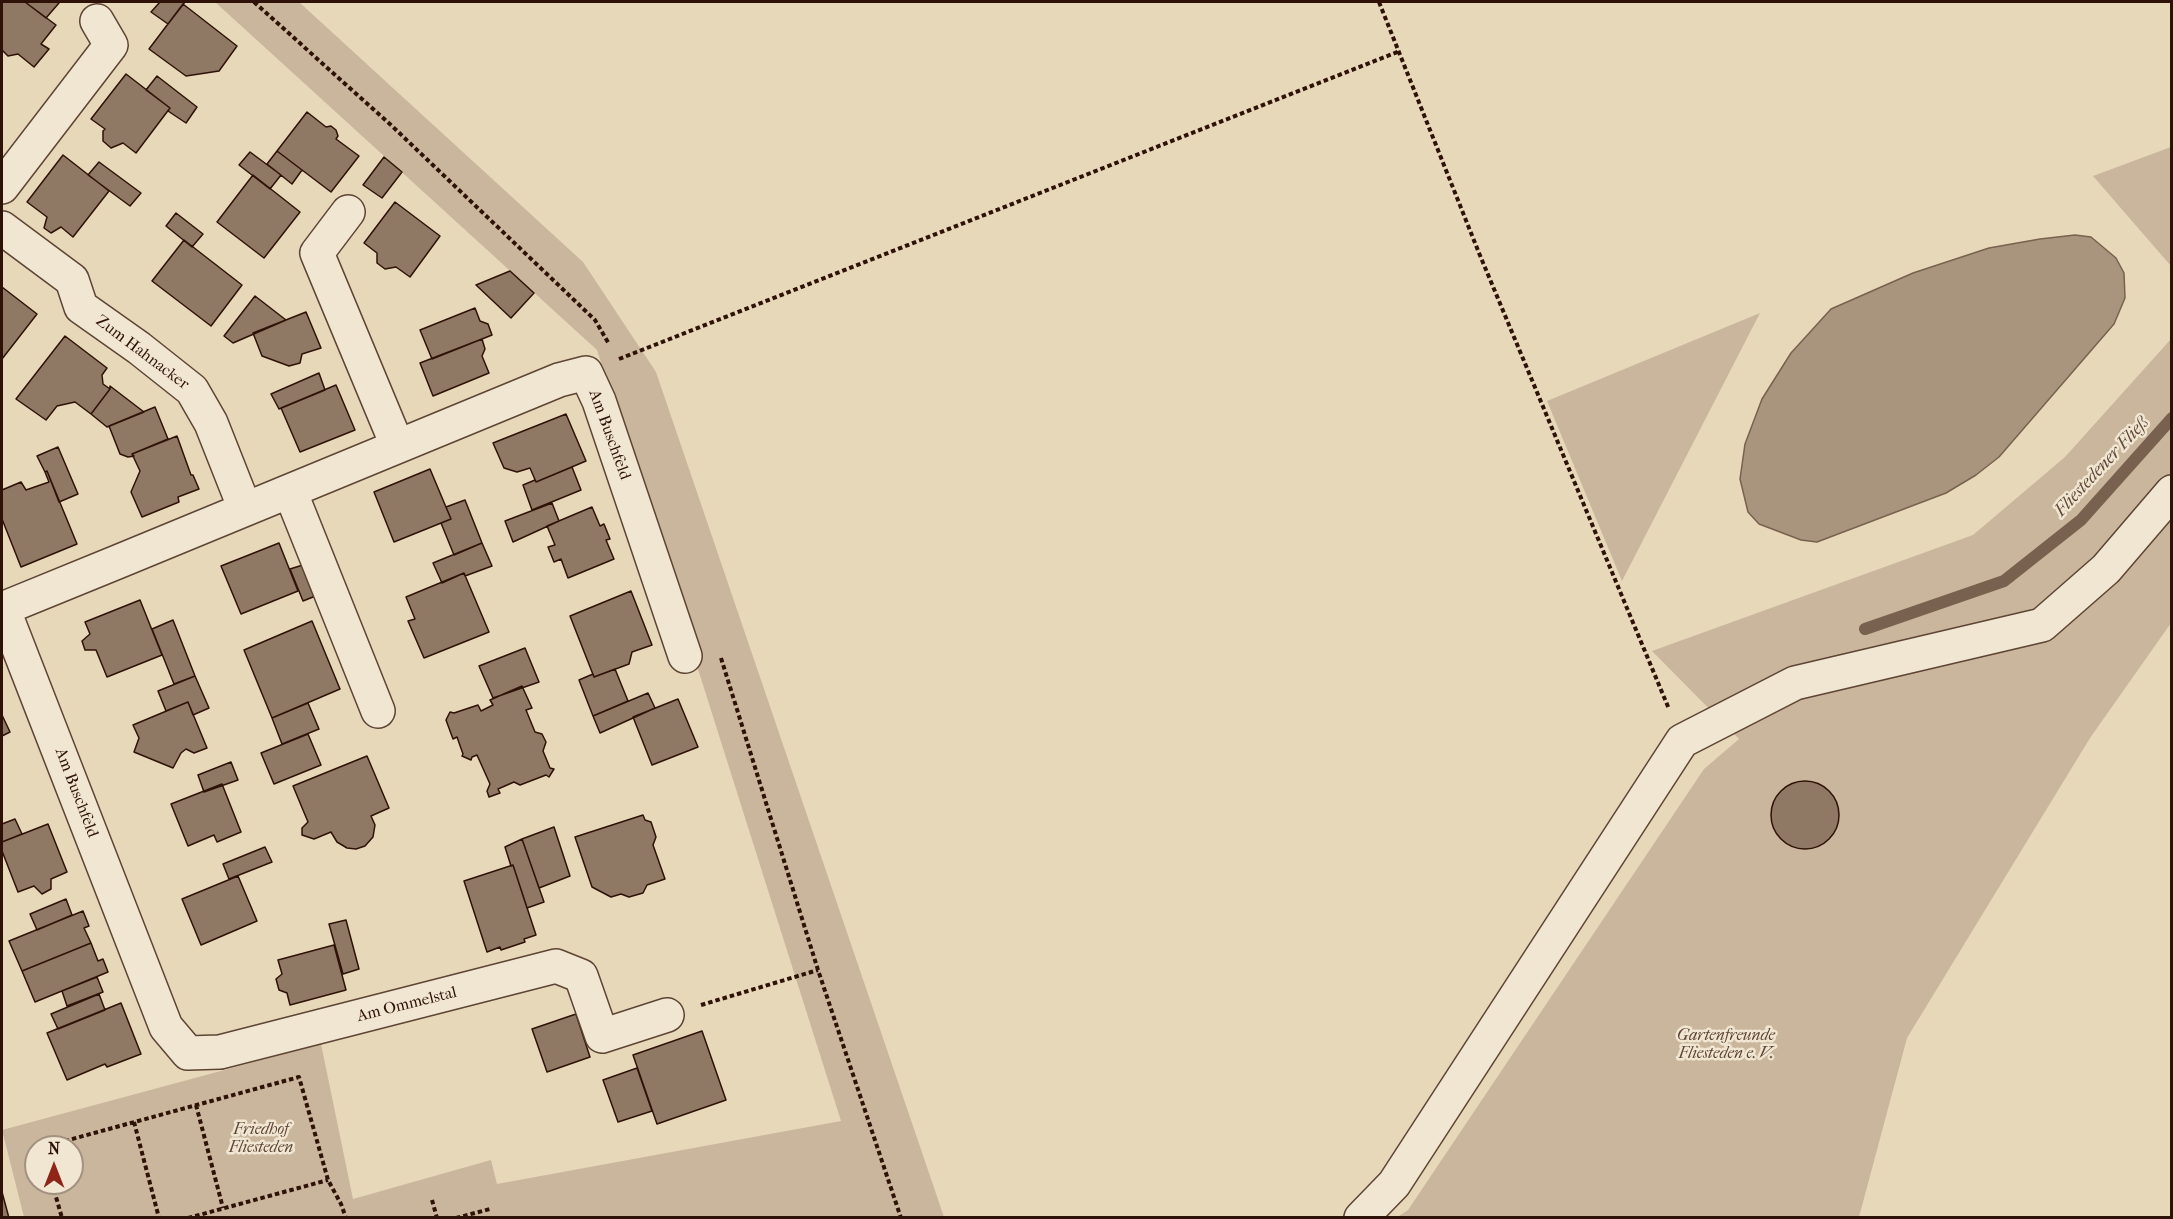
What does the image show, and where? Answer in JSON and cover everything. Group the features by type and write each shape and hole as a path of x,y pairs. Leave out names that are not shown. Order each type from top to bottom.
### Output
{"street":[{"path":"2,187 111,45 97,21"},
{"path":"348,212 317,253 397,445"},
{"name":"Zum Hahnacker","path":"2,228 72,280 81,307 139,348 192,390 211,423 245,509"},
{"name":"Am Buschfeld","path":"148,978 2,608 397,445 559,380 585,373 599,401 685,656"},
{"path":"290,491 378,711"},
{"path":"1361,1218 1394,1184 1682,741 1795,683 2042,625 2106,569 2172,492"},
{"name":"Am Ommelstal","path":"148,978 166,1027 188,1053 220,1052 556,966 581,976 602,1036 667,1015"}],"path":[{"path":"1379,2 1479,253 1682,741"},
{"path":"585,373 1400,51"},
{"path":"667,1015 818,970 901,1218"},
{"path":"84,1136 299,1077 328,1180 346,1218"},
{"path":"196,1105 223,1208"},
{"path":"134,1122 159,1218"},
{"path":"188,1218 328,1180"},
{"path":"55,1195 62,1218"},
{"path":"432,1200 437,1218"},
{"path":"456,1218 490,1209"}],"green space":[{"name":"Friedhof Fliesteden","path":"215,2 299,2 583,262 656,372 944,1217 24,1217 2,1130 321,1044 353,1199 491,1160 497,1184 841,1121 597,350"},
{"path":"2172,147 2171,266 2093,176"},
{"path":"1760,313 1622,581 1547,401"},
{"name":"Gartenfreunde Fliesteden e. V.","path":"2171,339 2171,623 2090,738 1907,1038 1859,1217 1396,1218 1408,1210 1704,769 1739,739 1652,651 1973,535 2065,457"}],"shaded area":[{"path":"2075,235 2091,237 2116,258 2124,273 2125,298 2114,324 1999,457 1976,475 1946,493 1817,542 1801,540 1759,524 1748,512 1740,479 1745,444 1762,399 1791,353 1831,309 1913,273 1989,248"}],"building":[{"path":"2,2 25,2 56,25 41,44 49,49 34,67 18,54 8,56 2,50"},
{"path":"25,2 57,2 59,3 46,18"},
{"path":"160,2 185,2 168,24 151,12"},
{"path":"183,4 237,46 219,71 186,76 149,49"},
{"path":"126,74 170,108 136,153 123,143 111,148 103,141 105,129 91,119"},
{"path":"157,76 197,107 186,123 168,111 170,108 146,90"},
{"path":"307,112 326,127 331,126 336,130 338,136 336,139 359,156 331,192 277,151"},
{"path":"277,151 302,170 292,184 267,164"},
{"path":"250,152 281,175 270,189 239,165"},
{"path":"63,155 109,191 73,237 61,227 51,233 44,228 47,217 27,202"},
{"path":"384,157 402,172 382,198 363,185"},
{"path":"99,162 141,193 130,206 88,175"},
{"path":"253,175 300,212 264,258 217,222"},
{"path":"395,202 440,236 410,277 396,267 385,269 377,263 377,253 364,243"},
{"path":"176,213 203,234 192,247 166,226"},
{"path":"184,240 242,285 211,326 152,281"},
{"path":"510,271 534,293 511,318 476,285"},
{"path":"2,287 37,314 2,359"},
{"path":"255,296 286,320 233,343 224,336"},
{"path":"475,308 480,321 488,324 492,335 432,359 420,330"},
{"path":"306,312 321,348 302,354 300,363 289,366 262,356 253,333"},
{"path":"65,336 107,368 102,375 103,384 110,389 91,414 75,402 57,406 46,420 16,399"},
{"path":"482,339 485,349 482,356 489,373 433,396 420,363"},
{"path":"319,373 325,390 279,409 271,394"},
{"path":"336,385 355,430 300,452 281,408"},
{"path":"110,386 144,412 107,427 91,414"},
{"path":"155,407 168,439 132,454 134,456 128,457 120,454 109,426"},
{"path":"566,414 586,461 536,482 530,468 517,472 504,468 493,443"},
{"path":"177,436 191,475 199,489 178,497 179,502 142,517 131,492 140,471 132,454"},
{"path":"58,447 78,494 59,502 47,471 45,472 37,456"},
{"path":"572,467 581,490 532,510 523,485"},
{"path":"430,469 451,519 394,542 374,492"},
{"path":"47,471 77,544 21,567 2,519 2,490 21,482 26,490 49,482 45,472"},
{"path":"465,500 482,543 454,555 441,523 451,519 446,507"},
{"path":"552,503 559,521 513,542 505,521"},
{"path":"592,507 600,526 604,524 610,539 606,540 614,559 568,578 561,559 554,562 548,547 555,545 547,526"},
{"path":"279,543 298,591 241,614 221,566"},
{"path":"482,543 492,566 465,576 464,573 442,583 433,563"},
{"path":"306,564 318,595 303,601 290,569"},
{"path":"464,573 489,632 424,658 408,621 415,619 406,597"},
{"path":"631,591 652,645 632,652 629,664 594,677 570,616"},
{"path":"140,600 162,655 107,677 96,650 85,650 82,641 90,634 85,622"},
{"path":"173,620 195,676 174,684 152,629"},
{"path":"312,621 340,689 272,718 244,650"},
{"path":"525,648 539,682 493,698 479,666"},
{"path":"615,669 628,701 593,716 579,680"},
{"path":"195,676 209,708 193,715 188,702 166,711 158,691"},
{"path":"522,686 532,708 526,710 535,732 542,734 546,742 543,751 550,768 554,769 549,777 546,775 520,785 514,782 498,789 500,793 489,797 487,791 490,784 477,755 471,760 462,756 457,737 453,739 446,720 450,712 454,713 478,705 481,711 493,705 490,700"},
{"path":"648,693 655,708 600,733 593,716"},
{"path":"678,699 698,747 652,765 633,717"},
{"path":"188,702 207,748 194,753 186,749 181,753 173,768 134,752 139,738 133,725"},
{"path":"308,703 319,729 282,744 272,718"},
{"path":"2,715 10,732 2,736"},
{"path":"308,734 321,765 274,784 261,753"},
{"path":"367,756 389,808 371,816 375,825 373,837 365,846 356,849 347,848 337,842 331,832 314,839 302,835 302,828 308,822 293,786"},
{"path":"231,762 238,780 204,792 198,775"},
{"path":"1805,781 1818,784 1829,791 1836,802 1839,815 1836,828 1829,839 1818,846 1805,849 1792,846 1781,839 1774,828 1771,815 1774,802 1781,791 1792,784"},
{"path":"222,784 241,832 217,842 214,835 188,846 171,804"},
{"path":"643,815 645,820 651,822 656,837 653,845 665,879 647,885 643,893 629,897 621,894 611,897 592,887 575,837"},
{"path":"15,819 22,834 2,842 2,824"},
{"path":"48,824 67,872 51,879 51,889 42,894 34,886 18,892 2,851 2,842"},
{"path":"554,827 570,876 539,888 522,839"},
{"path":"522,839 544,902 527,908 505,847"},
{"path":"265,847 272,862 229,879 223,864"},
{"path":"513,865 536,935 524,939 525,942 487,952 464,881"},
{"path":"238,876 257,921 201,945 182,899"},
{"path":"66,899 72,915 37,930 30,914"},
{"path":"83,911 89,926 84,928 91,943 22,971 9,941"},
{"path":"346,920 359,969 343,974 329,924"},
{"path":"91,943 98,961 103,959 108,972 35,1002 22,971"},
{"path":"334,945 346,990 290,1005 287,993 279,990 276,979 282,974 278,960"},
{"path":"97,977 103,992 67,1006 62,991"},
{"path":"99,994 105,1010 58,1029 51,1014"},
{"path":"121,1003 141,1054 107,1067 105,1064 67,1080 47,1033"},
{"path":"576,1014 590,1057 547,1072 532,1029"},
{"path":"702,1031 726,1100 657,1124 633,1055"},
{"path":"637,1068 652,1111 618,1122 603,1080"},
{"path":"2,1192 9,1218 2,1218"}],"waterway":[{"name":"Fliestedener Fließ","path":"1865,629 2004,581 2081,520 2172,418"}]}
